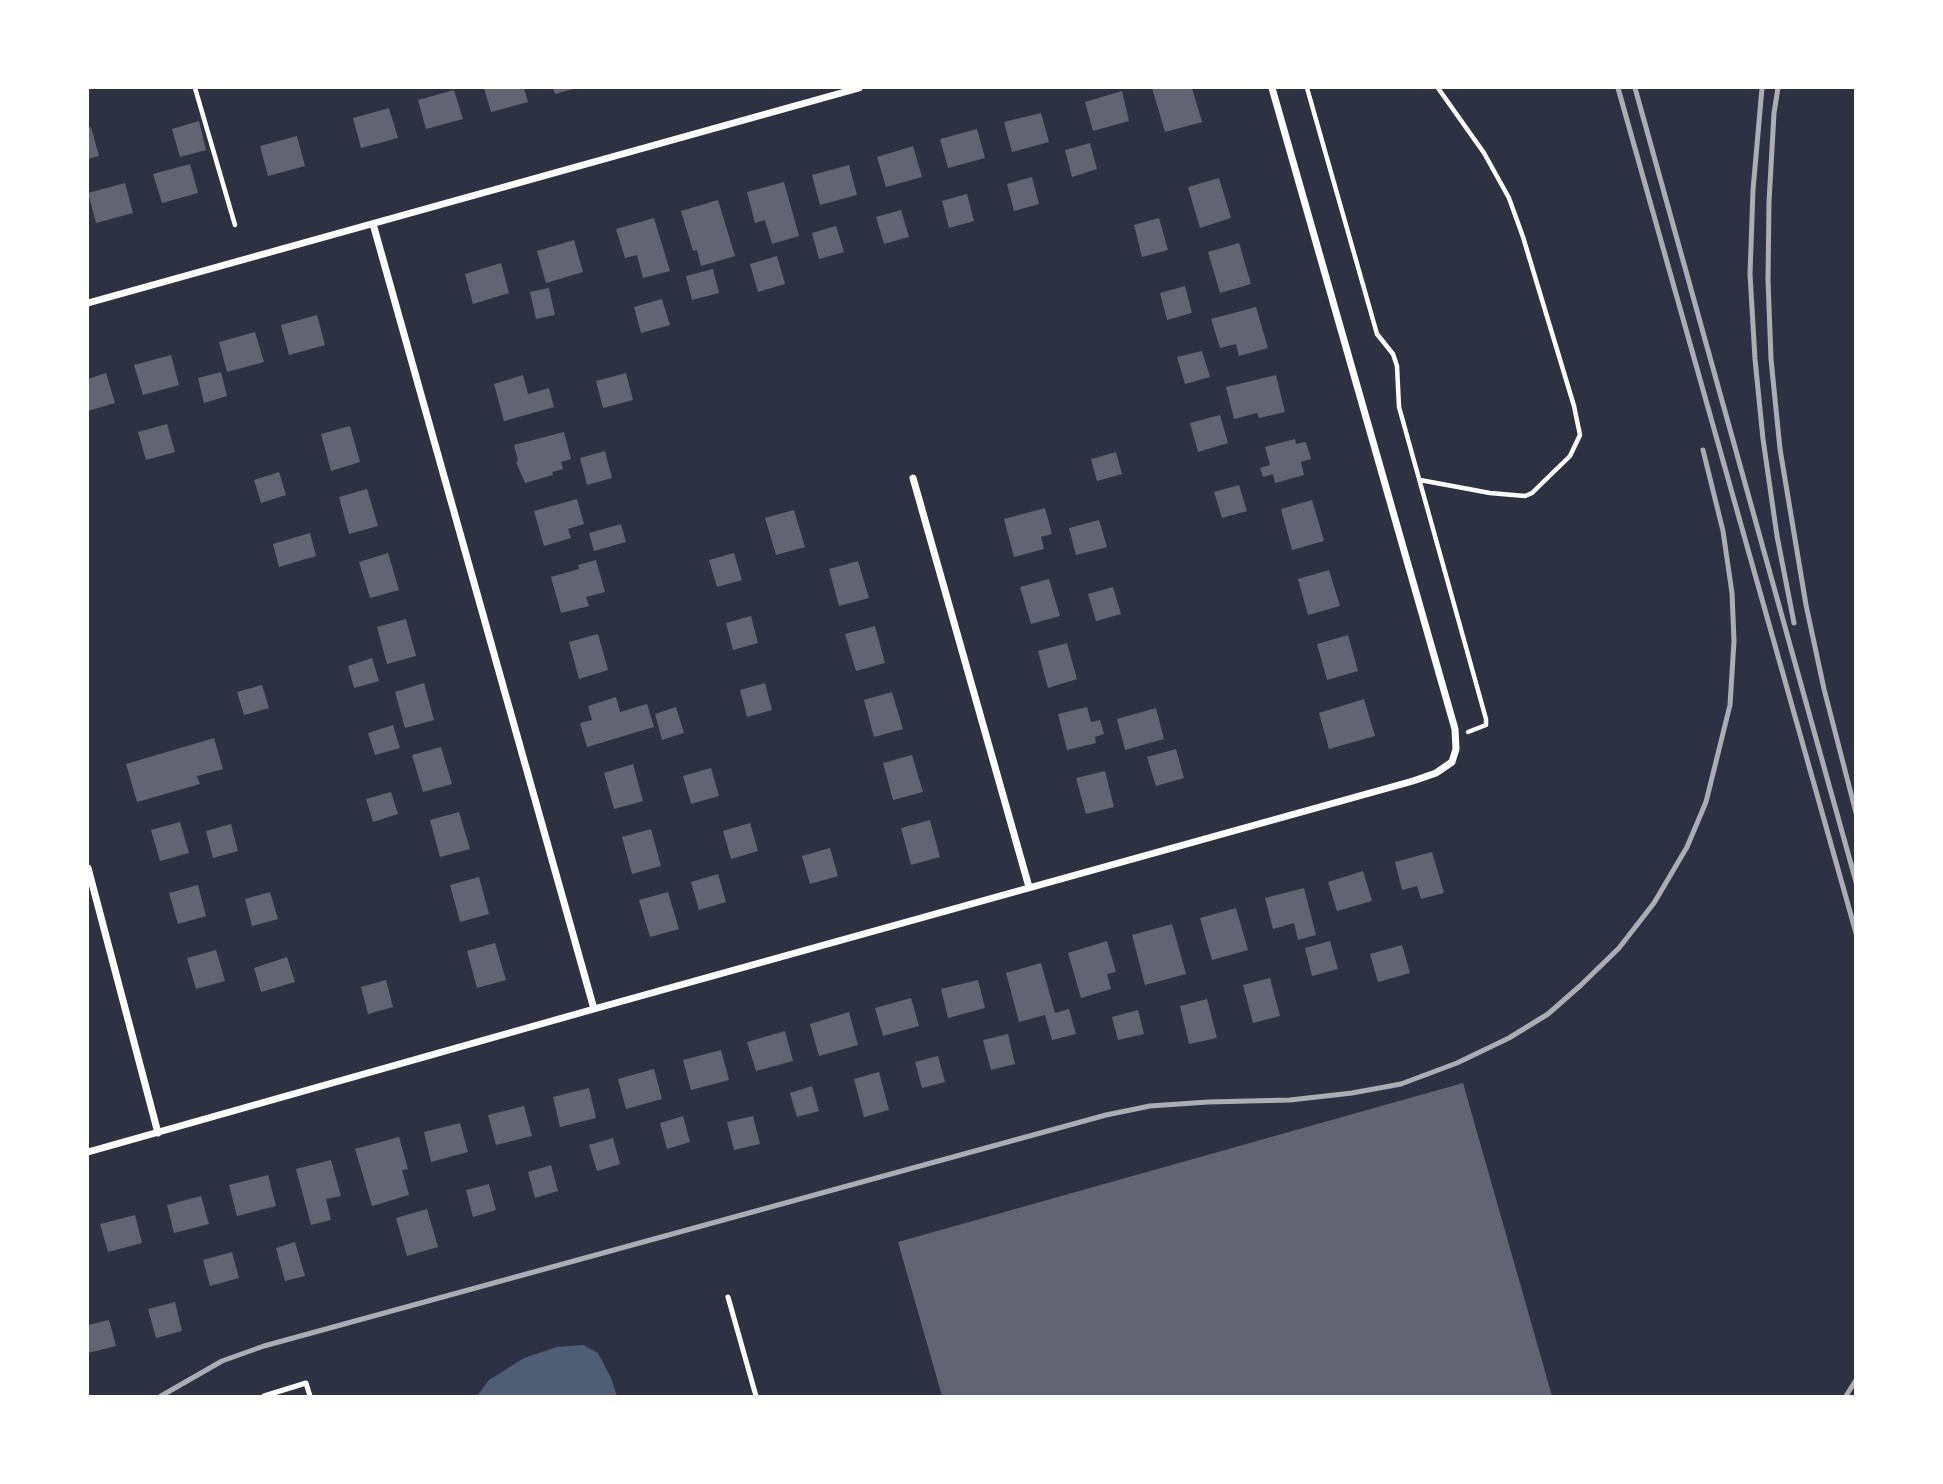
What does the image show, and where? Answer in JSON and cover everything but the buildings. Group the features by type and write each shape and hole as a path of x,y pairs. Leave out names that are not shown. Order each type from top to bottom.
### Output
{"street":[{"path":"88,303 859,88"},
{"path":"88,1152 1413,781 1436,773 1452,762 1457,749 1455,729 1272,88"},
{"path":"373,224 594,1009"},
{"path":"913,478 1029,887"},
{"path":"88,868 158,1133"}],"lane":[{"path":"728,1297 756,1396"},
{"path":"264,1396 306,1383 310,1396"}],"path":[{"path":"195,88 235,225"},
{"path":"1307,88 1377,334 1386,343 1398,366 1399,407 1486,719 1486,725 1468,732"},
{"path":"1420,480 1490,493 1525,496 1570,456 1580,435 1574,406 1531,262 1508,198 1484,153 1438,88"}],"water":[{"path":"583,1345 598,1353 617,1396 477,1396 489,1380 524,1358 557,1347"}],"railway":[{"path":"1618,88 1856,933"},
{"path":"1635,88 1856,882"},
{"path":"1762,88 1753,190 1750,274 1755,359 1777,536 1794,623"},
{"path":"1778,88 1769,202 1768,280 1771,359 1780,449 1806,605 1824,689 1856,813"},
{"path":"161,1396 222,1361 264,1346 1106,1115 1150,1106 1290,1100 1401,1084 1457,1063 1509,1038 1548,1014 1619,948 1654,903 1687,847 1706,802 1730,705 1734,641 1732,593 1723,531 1703,450"},
{"path":"1846,1396 1856,1380"}]}
